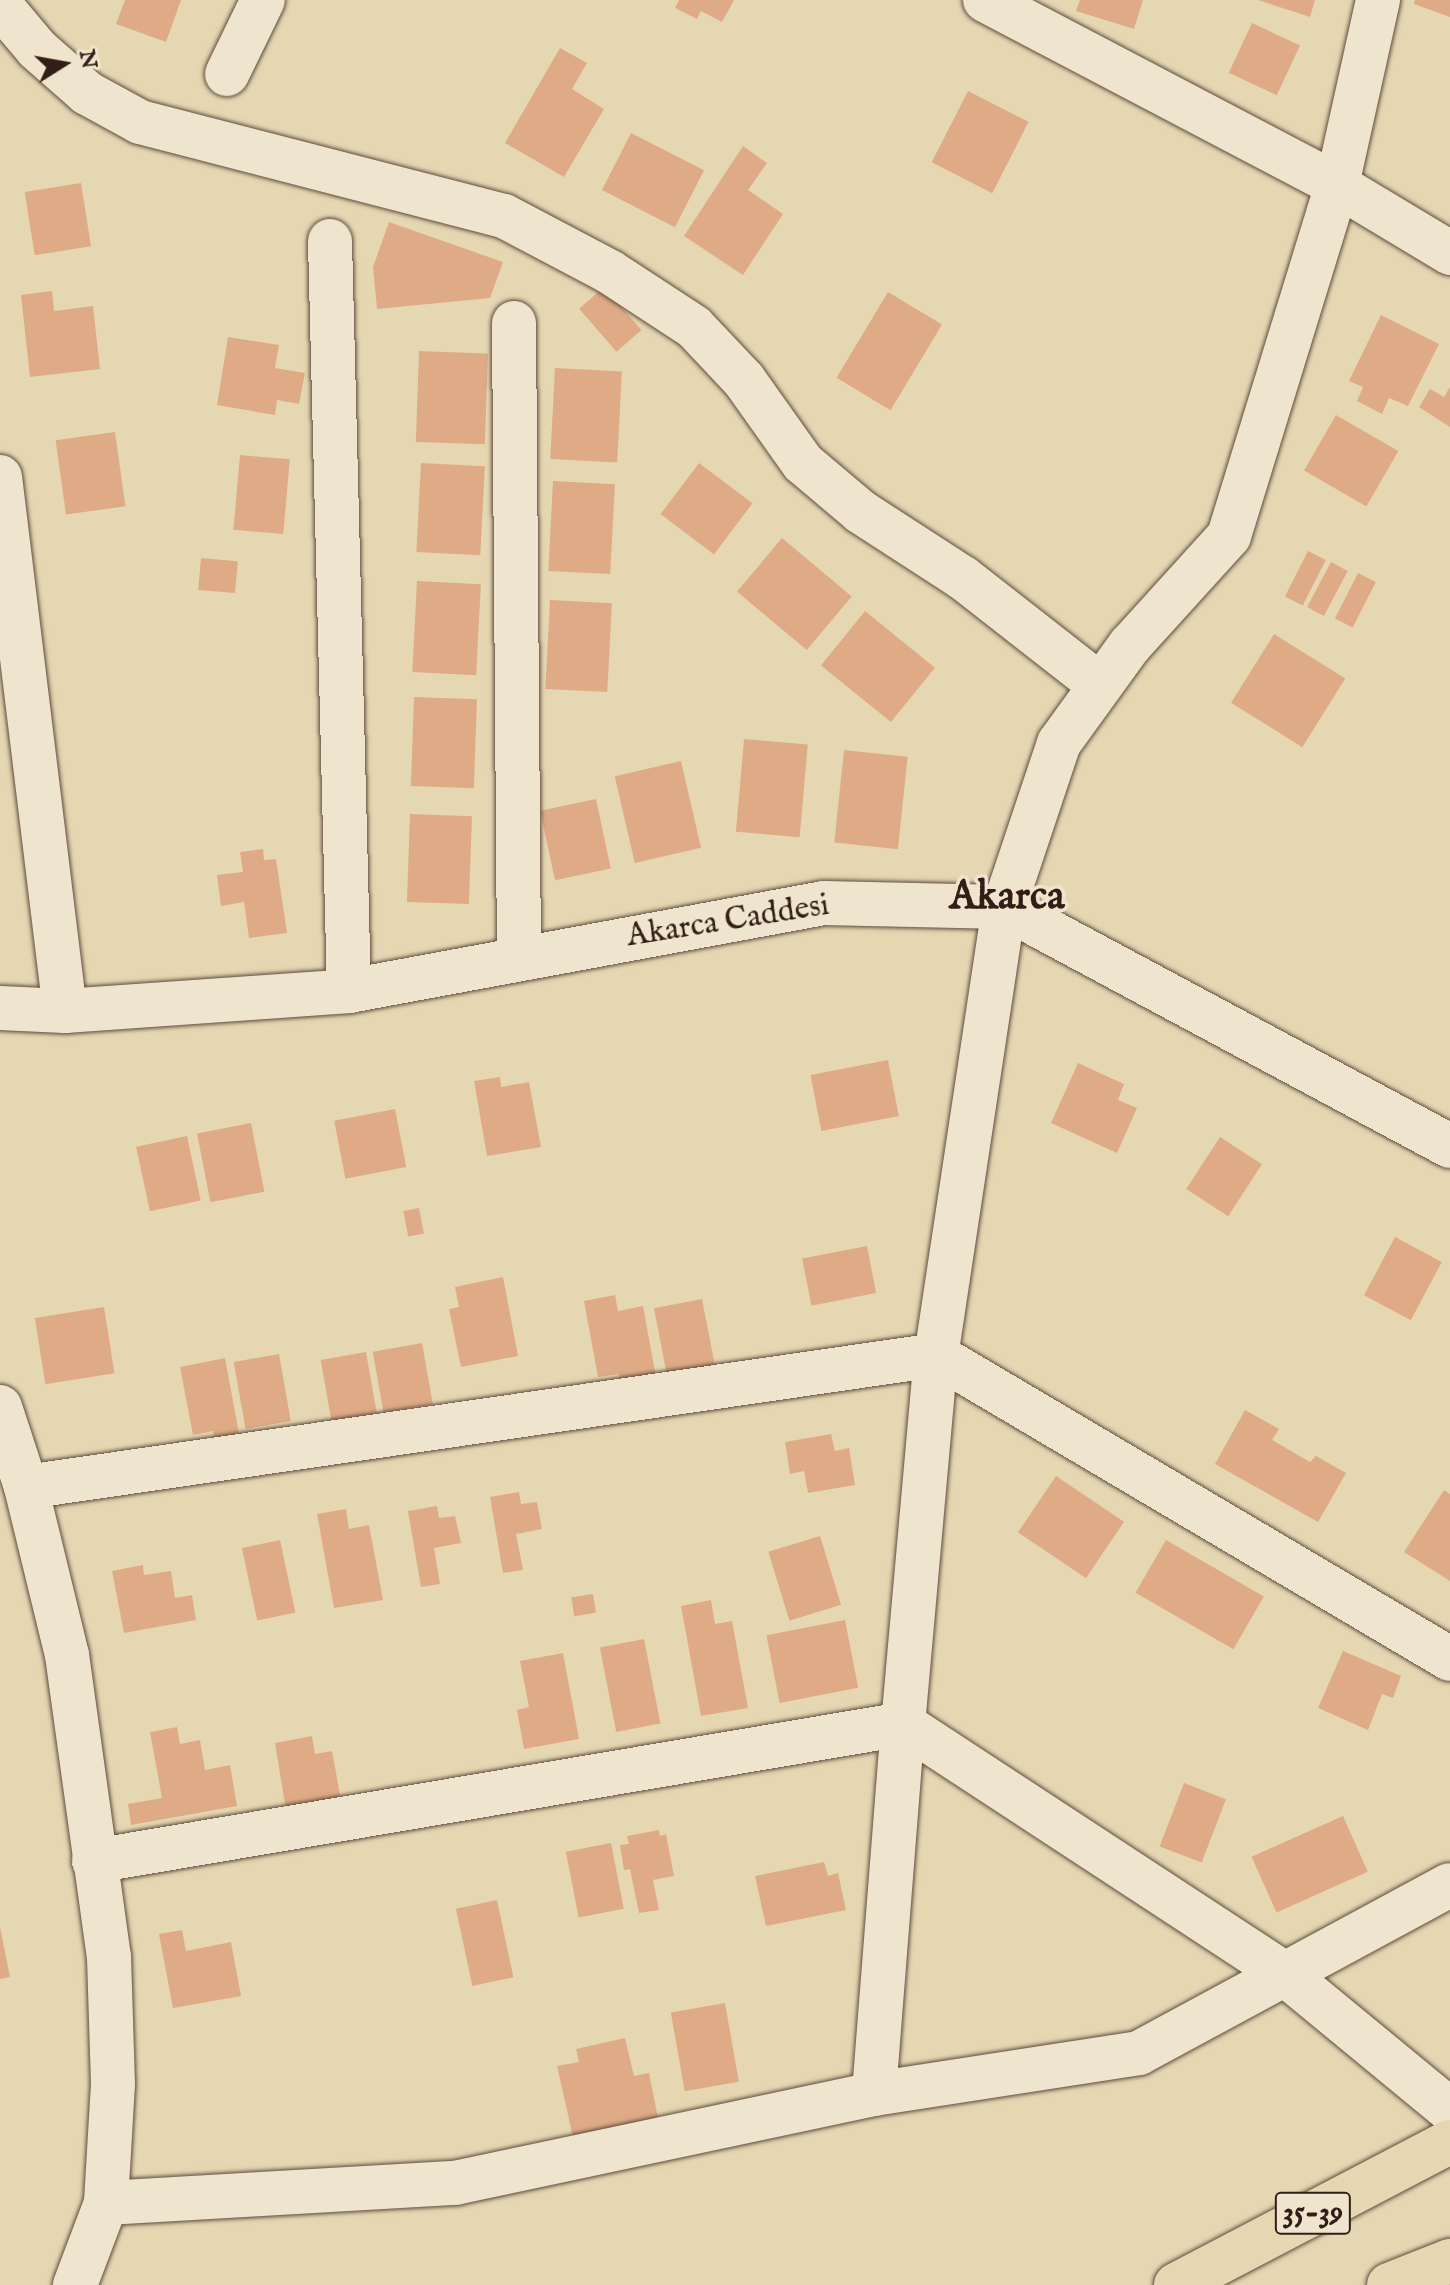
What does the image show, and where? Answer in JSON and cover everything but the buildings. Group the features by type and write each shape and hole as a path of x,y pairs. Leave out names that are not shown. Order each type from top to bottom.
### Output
{"main road":[{"name":"35-39","path":"1176,2285 1450,2142"},
{"path":"1389,2285 1450,2261"}],"street":[{"path":"227,74 263,0"},
{"path":"985,0 1033,12 1450,253"},
{"path":"874,2094 936,1355 1004,907 1059,743 1100,685 1229,536 1337,185 1378,0"},
{"path":"0,5 37,49 87,93 140,122 504,216 610,272 694,327 744,380 803,463 861,512 963,578 1100,685"},
{"path":"330,241 349,991"},
{"path":"514,323 519,957"},
{"path":"0,477 65,1011"},
{"name":"Akarca Caddesi","path":"0,1008 65,1011 349,991 823,903 1004,907 1450,1146"},
{"path":"26,1487 936,1355 1450,1659"},
{"path":"0,1407 26,1487 67,1655 109,1957 113,2084 106,2203 75,2285"},
{"path":"94,1861 903,1724 1286,1975 1450,2110"},
{"path":"106,2203 455,2183 874,2094 1139,2053 1450,1885"}],"district":[{"name":"Akarca","path":"1007,898"}]}
